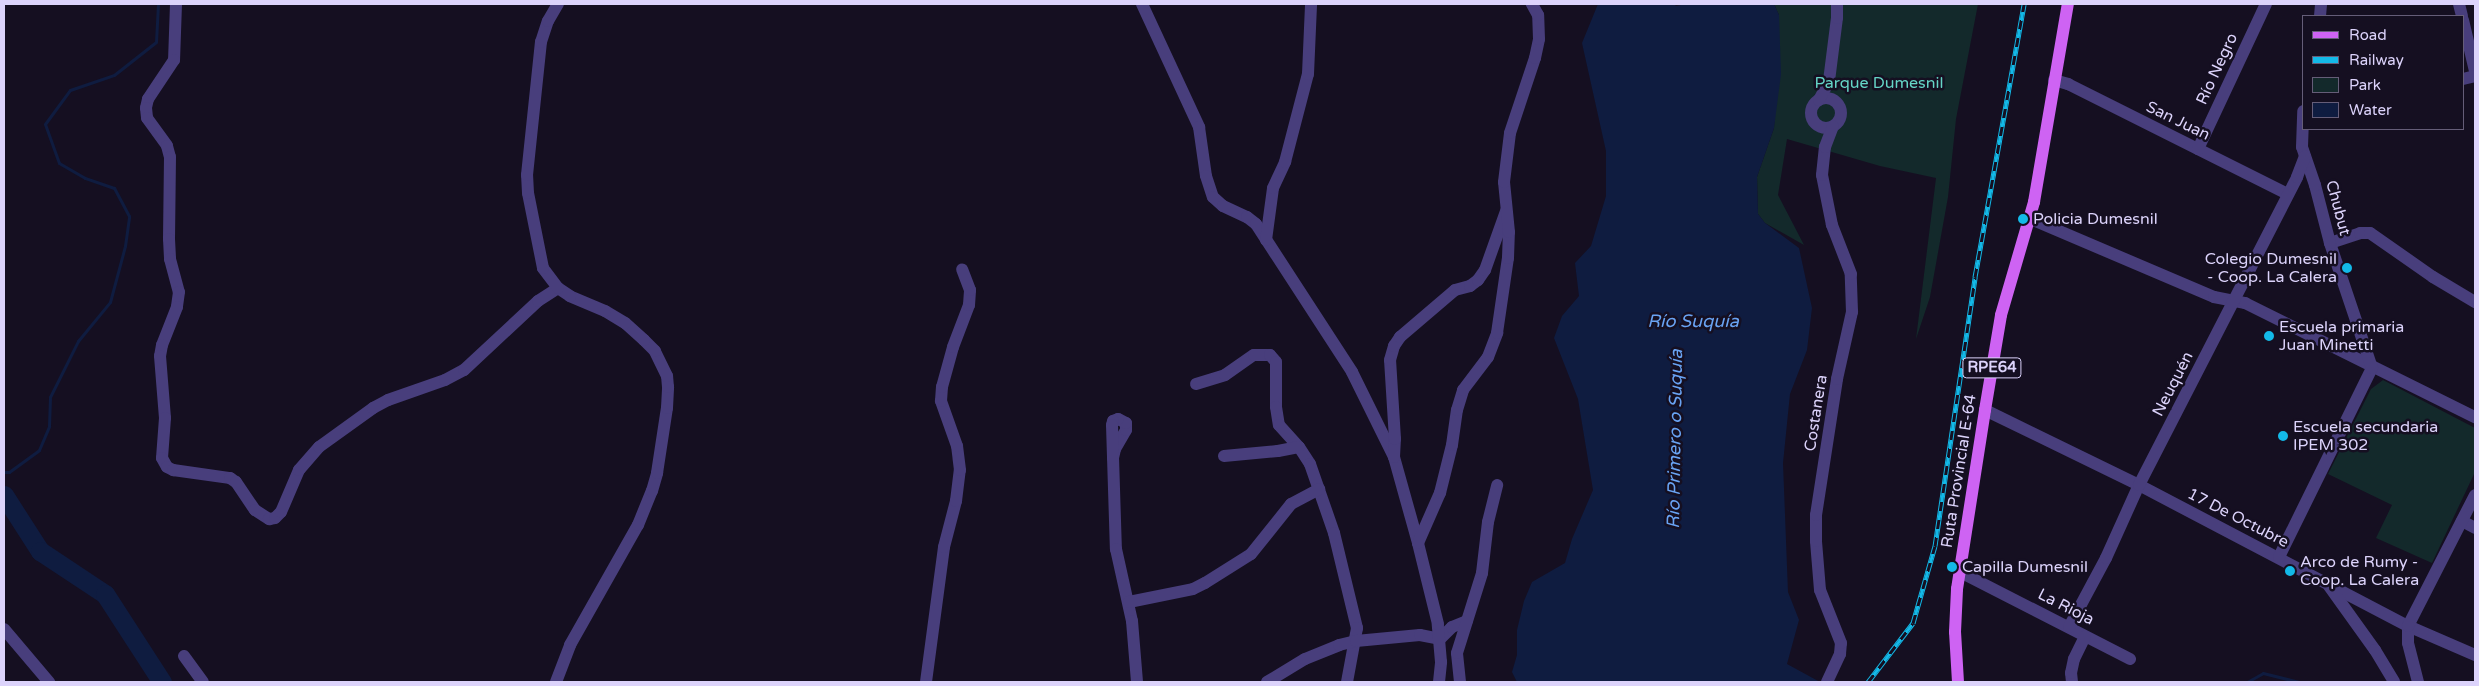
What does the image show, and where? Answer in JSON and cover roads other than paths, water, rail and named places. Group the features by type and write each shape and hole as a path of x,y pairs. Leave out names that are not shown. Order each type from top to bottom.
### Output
{"main road":[{"name":"Ruta Provincial E-64","path":"1958,682 1955,632 1960,572 1985,410 2001,315 2030,218 2040,173 2068,4"}],"street":[{"path":"176,4 174,60 148,99 146,108 147,118 167,146 170,157 170,259 179,292 177,307 162,345 160,356 165,418 162,458 167,466 173,470 230,478 236,482 255,510 269,519 275,518 281,512 299,470 319,447 372,408 388,400 445,380 464,370 538,301 558,288"},
{"path":"556,682 570,645 638,525 652,491 657,473 667,408 668,387 667,376 655,351 644,340 618,319 570,296 558,288 543,268 528,193 527,175 541,42 548,21 558,4"},
{"path":"1142,4 1199,127 1206,176 1213,197 1223,206 1247,217 1256,224 1352,372 1394,457 1418,543 1440,639 1439,682"},
{"path":"1266,240 1273,188 1285,162 1308,74 1310,4"},
{"path":"1418,543 1440,493 1463,390 1488,357 1494,345 1508,258 1509,232 1504,182 1510,133 1536,58 1538,15 1532,4"},
{"name":"Costanera","path":"1825,147 1818,126 1811,115 1813,106 1829,81 1838,18 1837,4"},
{"name":"Río Negro","path":"2198,149 2266,4"},
{"path":"2464,24 2475,70"},
{"name":"San Juan","path":"2054,80 2068,84 2288,194"},
{"name":"Costanera","path":"1827,682 1838,660 1841,643 1822,599 1815,530 1837,379 1851,322 1852,286 1848,264 1829,215 1822,175 1825,147 1833,126 1841,117 1840,107 1835,101 1829,81"},
{"path":"1818,100 1826,98 1835,101"},
{"name":"Chubut","path":"2302,124 2301,138 2305,156 2330,243 2372,368"},
{"path":"1818,126 1826,128 1833,126"},
{"name":"Neuquén","path":"2070,627 2106,558 2139,486 2288,194 2305,156"},
{"path":"1394,457 1395,439 1390,360 1394,346 1400,337 1455,290 1470,286 1478,280 1485,270 1506,211"},
{"path":"2030,218 2214,297 2234,300 2257,309 2372,368 2475,417"},
{"path":"2330,243 2360,233 2370,233 2433,278 2475,302"},
{"path":"926,682 944,547 956,501 960,470 957,446 941,401 942,387 953,347 969,305 970,290 962,269"},
{"path":"1196,384 1225,375 1254,356 1270,356 1276,362 1276,407 1279,425 1299,447 1310,464 1345,573 1357,628 1347,682"},
{"path":"2279,557 2372,368"},
{"name":"17 De Octubre","path":"1985,410 2279,557 2408,626 2474,656"},
{"path":"1224,456 1299,447"},
{"path":"1113,458 1116,549 1134,632 1137,682"},
{"path":"1460,682 1457,653 1482,573 1488,522 1497,485"},
{"path":"1129,602 1193,589 1205,583 1251,554 1291,504 1319,489"},
{"path":"2418,682 2408,644 2408,626 2475,495"},
{"path":"2462,521 2475,528"},
{"name":"La Rioja","path":"1960,572 2130,659"},
{"path":"2328,584 2394,682"},
{"path":"1440,639 1452,627 1467,622"},
{"path":"4,629 49,682"},
{"path":"1267,682 1305,659 1328,649 1356,641 1420,635 1440,639"},
{"path":"2072,682 2071,673 2074,658 2085,636"},
{"path":"184,656 203,682"}],"water":[{"name":"Río Suquía","path":"1598,4 1674,4 1676,6 1686,4 1774,4 1779,15 1781,74 1774,128 1757,177 1758,214 1765,223 1799,248 1812,308 1807,350 1790,394 1783,463 1788,592 1799,620 1787,664 1820,682 1517,682 1512,672 1517,655 1517,630 1524,601 1532,582 1565,563 1572,539 1593,490 1578,399 1554,338 1562,316 1579,296 1575,263 1591,246 1606,196 1606,151 1582,43"}],"waterway":[{"path":"4,472 9,472 39,450 49,426 50,397 78,341 110,302 125,246 129,216 114,188 85,178 59,163 45,124 70,90 114,75 156,42 158,4"},
{"path":"4,495 40,551 105,594 162,682"},
{"path":"2247,682 2263,673 2300,682"}],"railway":[{"path":"1868,682 1913,623 1935,546 1975,277 2024,4"}],"place":[{"name":"Policia Dumesnil","path":"2023,219"},
{"name":"Colegio Dumesnil - Coop. La Calera","path":"2347,268"},
{"name":"Escuela primaria Juan Minetti","path":"2269,336"},
{"name":"Escuela secundaria IPEM 302","path":"2283,436"},
{"name":"Capilla Dumesnil","path":"1952,567"},
{"name":"Arco de Rumy - Coop. La Calera","path":"2290,571"}],"park label":[{"name":"Parque Dumesnil","path":"1879,83"}],"water label":[{"name":"Río Primero o Suquía","path":"1675,439"}]}
